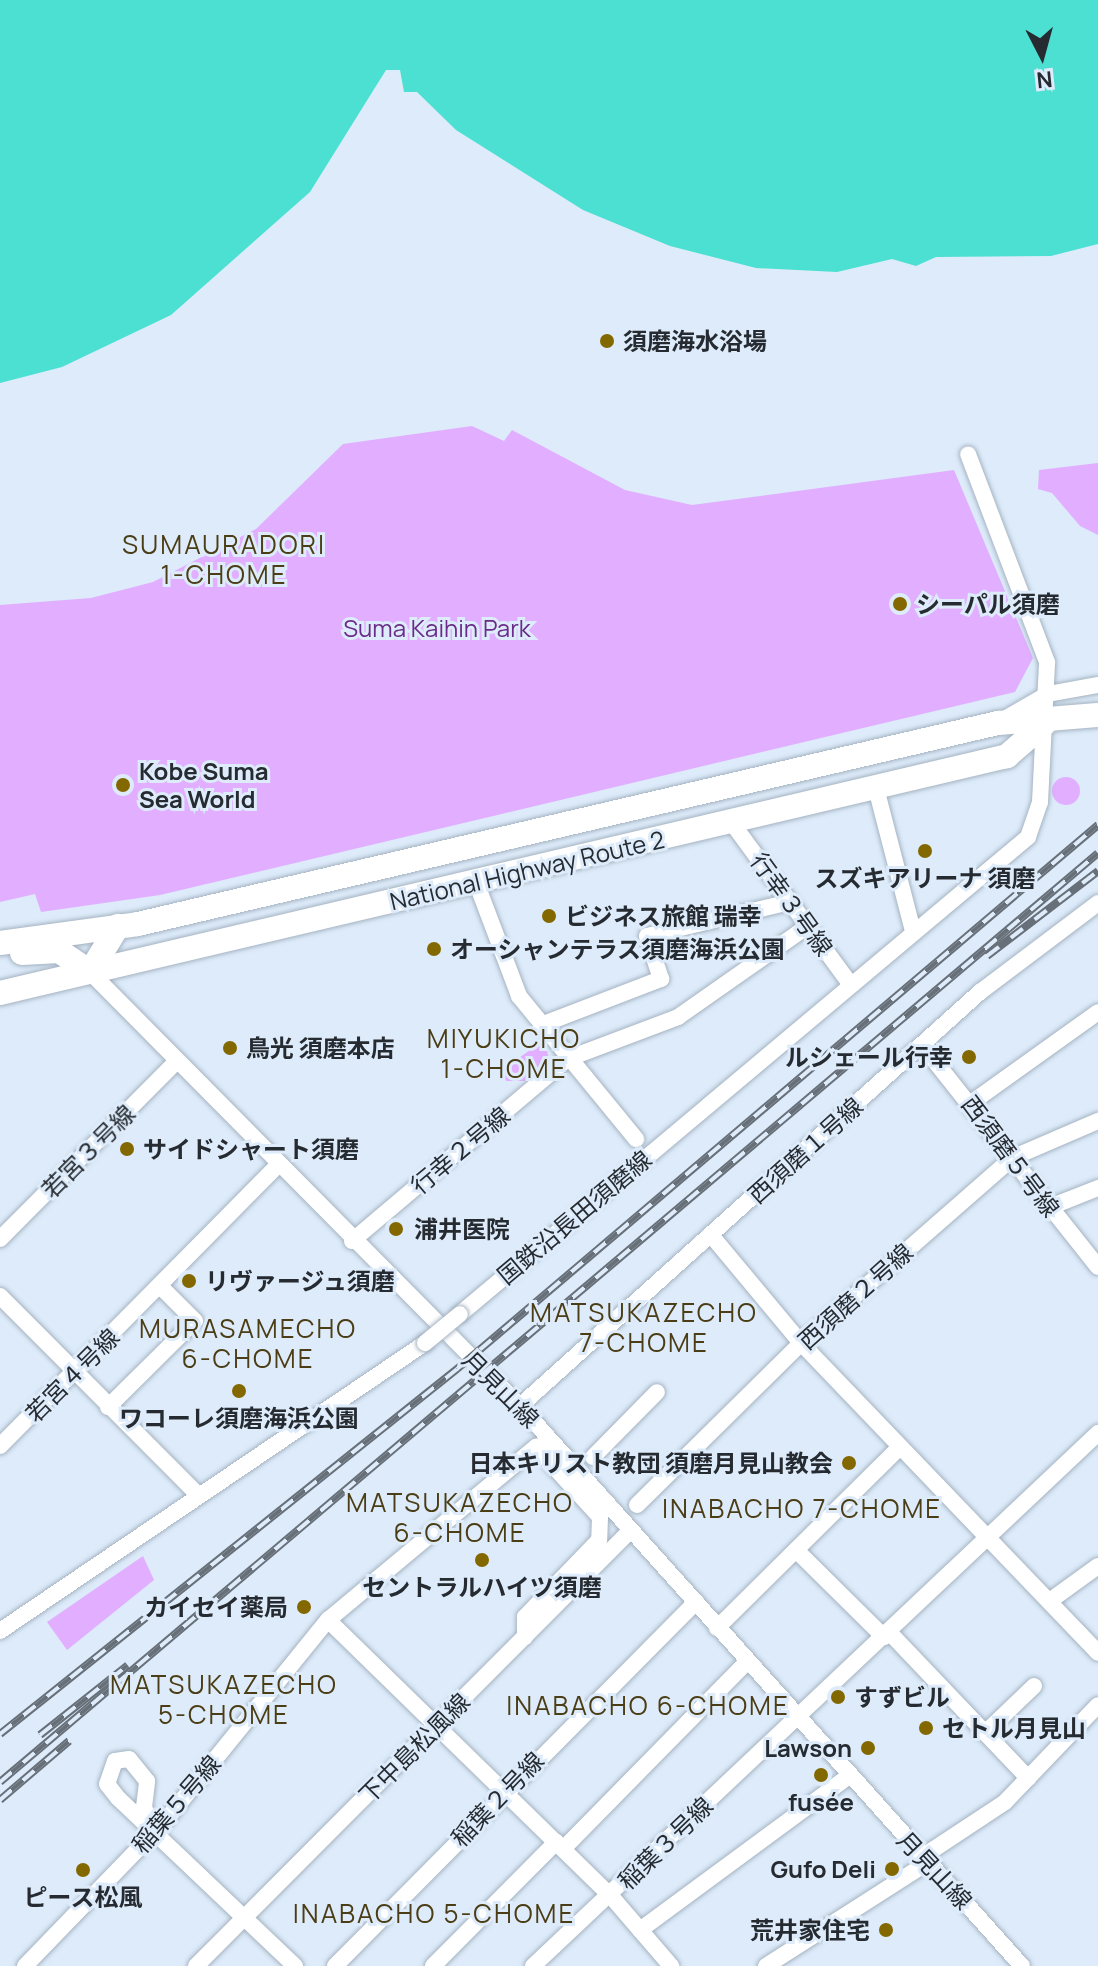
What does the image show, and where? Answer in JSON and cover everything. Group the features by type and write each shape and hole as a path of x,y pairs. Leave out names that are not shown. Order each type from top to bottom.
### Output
{"highway":[{"name":"National Highway Route 2","path":"0,943 118,926 998,723 1044,724 1098,715"},
{"name":"National Highway Route 2","path":"0,993 1007,756 1044,724"},
{"path":"0,956 59,951 90,972 118,926"}],"street":[{"name":"国鉄沿長田須磨線","path":"0,1631 425,1343 1028,837 1040,802 1048,694 1045,645 968,454"},
{"path":"998,723 1048,694 1098,685"},
{"path":"876,788 913,931"},
{"name":"行幸３号線","path":"732,823 851,985"},
{"path":"476,882 519,996 567,1059 636,1139"},
{"path":"541,1025 661,979 647,936 790,902"},
{"name":"西須磨１号線","path":"520,1406 922,1045 1098,903"},
{"name":"行幸２号線","path":"352,1241 567,1059 678,1017 808,926"},
{"name":"月見山線","path":"90,972 277,1166 520,1406 796,1718 1022,1966"},
{"path":"971,1103 1098,1012"},
{"name":"西須磨５号線","path":"922,1045 1098,1267"},
{"name":"若宮３号線","path":"0,1239 175,1063"},
{"name":"西須磨２号線","path":"637,1505 801,1343 1012,1158 1098,1121"},
{"name":"若宮４号線","path":"0,1446 161,1287 277,1166"},
{"path":"1050,1207 1098,1188"},
{"path":"711,1235 801,1343 987,1542 1092,1635 1098,1653"},
{"path":"108,1407 195,1321 161,1287"},
{"path":"0,1296 198,1495"},
{"path":"593,1457 657,1392"},
{"name":"稲葉３号線","path":"533,1966 987,1542 1098,1433"},
{"name":"稲葉５号線","path":"25,1966 154,1833 328,1620 536,1447 600,1517 599,1540 525,1617 525,1637"},
{"path":"717,1628 899,1448"},
{"name":"下中島松風線","path":"196,1966 631,1530"},
{"path":"796,1550 887,1634 1028,1778"},
{"path":"1051,1600 1098,1566"},
{"name":"稲葉２号線","path":"335,1966 503,1793 696,1602"},
{"path":"328,1620 610,1895 671,1966"},
{"path":"433,1966 747,1662"},
{"path":"985,1733 1034,1686"},
{"path":"766,1966 924,1860 1028,1778 1098,1705"},
{"path":"640,1930 849,1776"},
{"path":"154,1833 295,1966"}],"green space":[{"name":"Suma Kaihin Park","path":"472,426 504,441 512,430 625,490 692,505 954,470 1033,658 1015,692 160,895 41,912 35,894 0,902 0,605 91,598 153,582 256,529 343,444"},
{"path":"1098,463 1098,535 1080,526 1052,493 1038,489 1039,470"},
{"path":"1066,777 1076,781 1080,791 1076,801 1066,805 1056,801 1052,791 1056,781"},
{"path":"544,1040 551,1066 532,1081 506,1081 502,1070"},
{"path":"143,1556 154,1580 67,1650 47,1622"}],"shaded area":[{"path":"0,0 1098,0 1098,244 1051,256 936,257 916,266 892,259 837,272 756,268 670,246 583,210 456,130 417,92 404,92 400,70 386,70 310,192 171,315 62,367 0,383"}],"railway":[{"path":"0,1734 457,1369 1098,825"},
{"path":"0,1782 1098,853"},
{"path":"987,956 1098,871"},
{"path":"40,1735 128,1665"},
{"path":"0,1800 69,1741"}],"place":[{"name":"須磨海水浴場","path":"607,341"},
{"name":"シーパル須磨","path":"900,604"},
{"name":"Kobe Suma Sea World","path":"123,785"},
{"name":"スズキアリーナ 須磨","path":"925,851"},
{"name":"ビジネス旅館 瑞幸","path":"549,916"},
{"name":"オーシャンテラス須磨海浜公園","path":"434,949"},
{"name":"鳥光 須磨本店","path":"230,1048"},
{"name":"ルシェール行幸","path":"969,1057"},
{"name":"サイドシャート須磨","path":"127,1149"},
{"name":"浦井医院","path":"396,1229"},
{"name":"リヴァージュ須磨","path":"189,1281"},
{"name":"ワコーレ須磨海浜公園","path":"239,1391"},
{"name":"日本キリスト教団 須磨月見山教会","path":"849,1463"},
{"name":"セントラルハイツ須磨","path":"482,1560"},
{"name":"カイセイ薬局","path":"304,1607"},
{"name":"すずビル","path":"838,1697"},
{"name":"セトル月見山","path":"926,1728"},
{"name":"Lawson","path":"868,1748"},
{"name":"fusée","path":"821,1775"},
{"name":"Gufo Deli","path":"892,1869"},
{"name":"ピース松風","path":"83,1870"},
{"name":"荒井家住宅","path":"886,1930"}],"district":[{"name":"SUMAURADORI 1-CHOME","path":"224,560"},
{"name":"MIYUKICHO 1-CHOME","path":"504,1054"},
{"name":"MATSUKAZECHO 7-CHOME","path":"644,1328"},
{"name":"MURASAMECHO 6-CHOME","path":"248,1344"},
{"name":"INABACHO 7-CHOME","path":"802,1509"},
{"name":"MATSUKAZECHO 6-CHOME","path":"460,1518"},
{"name":"MATSUKAZECHO 5-CHOME","path":"224,1700"},
{"name":"INABACHO 6-CHOME","path":"648,1706"},
{"name":"INABACHO 5-CHOME","path":"434,1914"}]}
